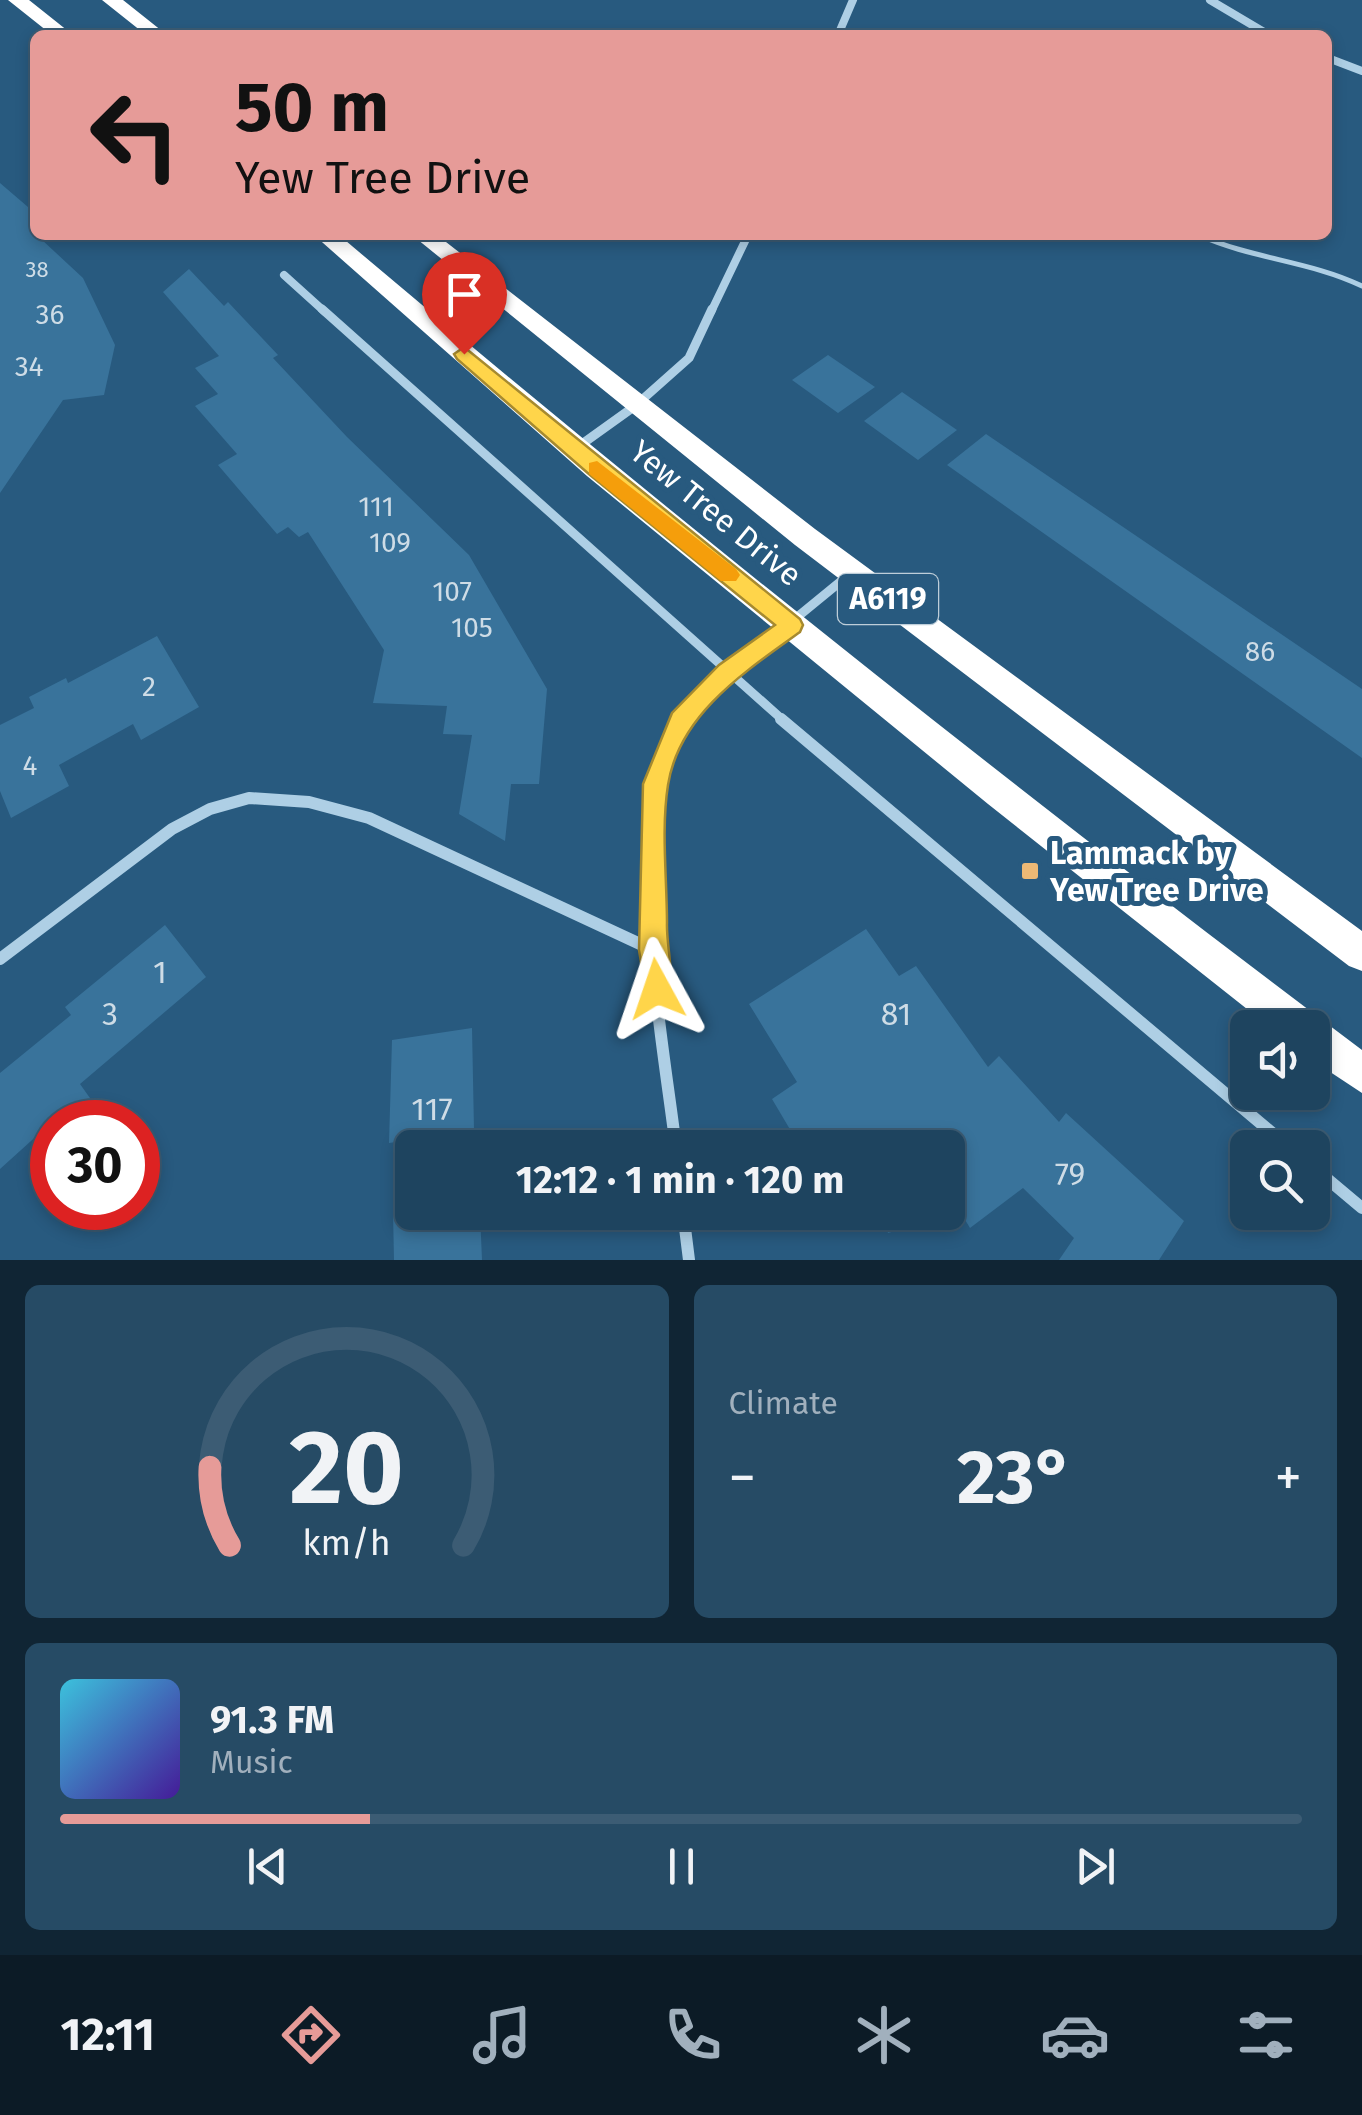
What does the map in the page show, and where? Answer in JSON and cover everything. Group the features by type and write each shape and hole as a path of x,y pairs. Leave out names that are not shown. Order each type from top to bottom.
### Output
{"highway":[{"path":"17,0 57,30"},
{"path":"110,0 151,30"},
{"name":"Yew Tree Drive","path":"331,240 574,450 1279,1010"},
{"name":"Yew Tree Drive","path":"429,240 635,406 852,572 1362,953"},
{"path":"1330,1050 1362,1074"}],"street":[{"path":"840,30 853,0"},
{"path":"1210,0 1261,30"},
{"path":"1332,60 1362,71"},
{"path":"574,450 635,406 690,358 746,240"},
{"path":"284,275 727,672 1269,1130"},
{"path":"674,1130 653,950 656,784 680,720 727,672 792,625 852,572"},
{"path":"0,959 172,829 210,809 248,798 309,802 369,818 653,950"},
{"path":"1330,1181 1362,1208"},
{"path":"685,1230 688,1260"}],"lane":[{"path":"1212,240 1238,250 1318,266 1362,286"}],"building":[{"path":"0,183 30,209 30,240 42,240 83,278 115,345 104,395 63,400 0,493"},
{"path":"189,269 224,306 228,302 278,355 273,358 347,437 469,555 547,689 539,784 511,784 505,841 459,814 472,735 443,734 447,706 373,703 384,650 308,532 299,537 288,527 277,534 218,465 237,454 195,406 218,394 195,368 219,356 163,292"},
{"path":"828,355 875,387 838,413 792,380"},
{"path":"902,392 957,430 918,460 864,421"},
{"path":"986,434 1362,689 1362,758 947,465"},
{"path":"157,636 199,707 141,740 133,724 59,765 69,786 11,818 0,791 0,725 34,708 29,697 66,678 68,683"},
{"path":"165,925 206,977 80,1084 91,1100 30,1100 30,1142 0,1169 0,1073 71,1015 65,1007"},
{"path":"866,929 899,976 916,966 988,1067 999,1056 1059,1122 1066,1113 1184,1221 1159,1260 1059,1260 1074,1238 1023,1188 970,1228 965,1220 965,1130 790,1130 772,1099 797,1082 749,1004"},
{"path":"472,1028 474,1130 395,1130 395,1142 389,1143 392,1040"},
{"path":"393,1212 395,1230 481,1230 482,1260 394,1260"}],"slow traffic":[{"path":"597,469 729,575"}],"place":[{"name":"Lammack by Yew Tree Drive","path":"1030,871"}],"route":[{"path":"464,354 597,469 792,625 727,672 680,720 656,784 653,950 657,989"}]}
